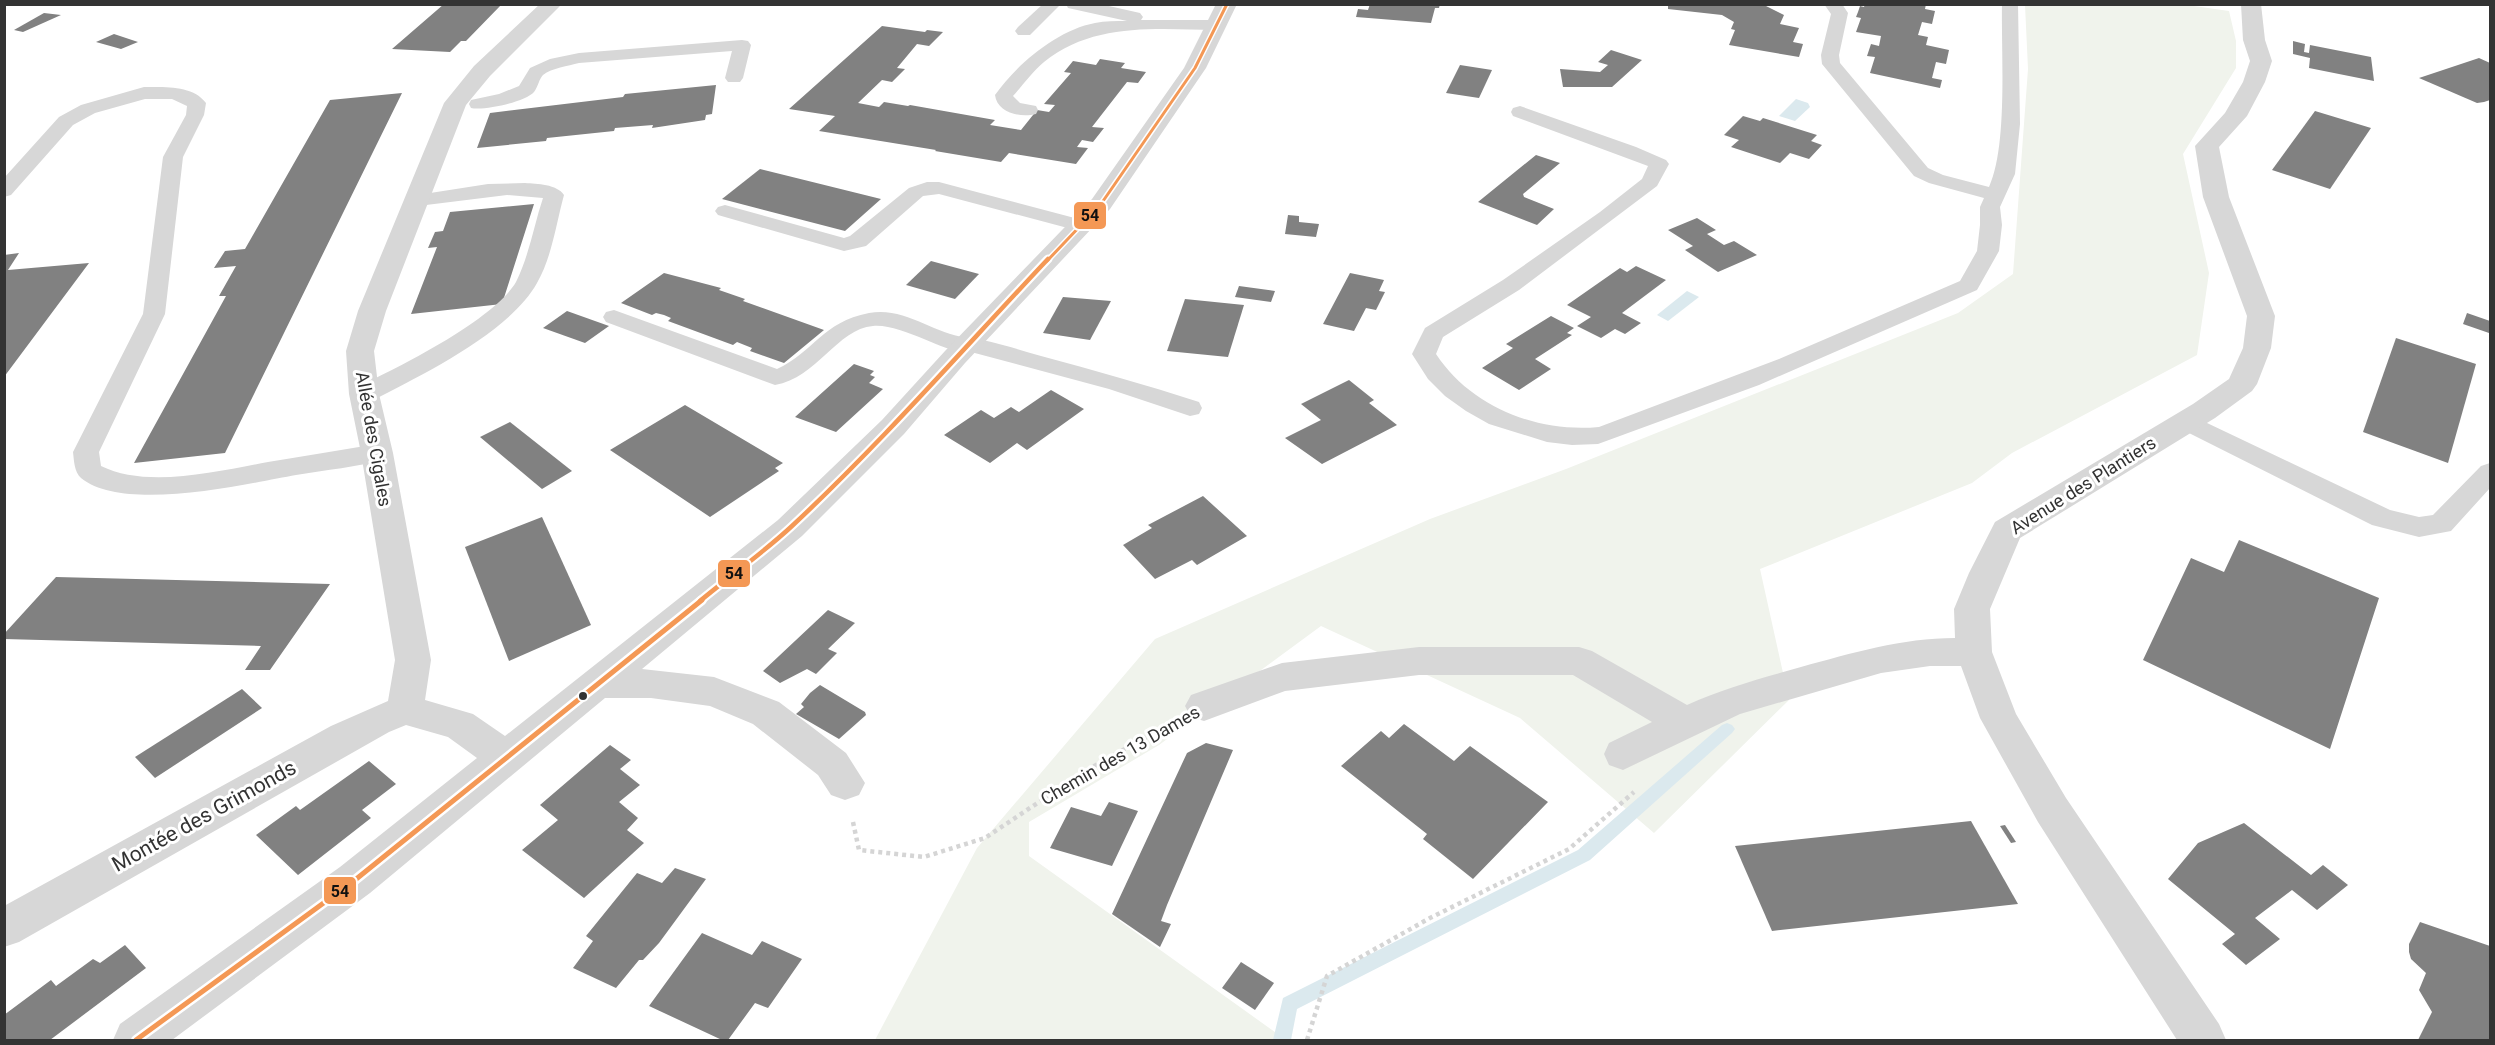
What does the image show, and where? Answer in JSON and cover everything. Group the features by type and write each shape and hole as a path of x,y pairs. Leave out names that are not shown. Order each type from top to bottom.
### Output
{"street":[{"name":"Allée des Cigales","path":"405,710 413,660 377,453 364,394 360,351 372,311 418,200 482,71 552,4"},
{"name":"Avenue des Plantiers","path":"2203,1041 2052,810 1999,718 1974,652 1972,609 2007,530 2186,421 2242,384 2257,348 2261,316 2216,197 2208,147 2235,116 2258,72 2261,61 2254,40 2251,4"},
{"path":"135,1041 355,880 504,757 790,528 893,427 967,345 1101,204 1195,68 1222,15"},
{"path":"1623,754 1729,702 1881,659 1930,652 1974,652"},
{"name":"Chemin des 13 Dames","path":"1204,706 1282,677 1419,661 1579,661 1674,729"},
{"path":"597,684 651,683 714,692 766,713 832,764 845,783"},
{"path":"405,710 460,725 504,757"},
{"name":"Montée des Grimonds","path":"4,928 344,737 405,710"}],"lane":[{"path":"1024,31 1053,4"},
{"path":"1074,4 1132,16 1151,24"},
{"path":"1832,4 1840,13 1830,55 1831,64 1921,171 1936,179 1994,194"},
{"path":"1520,112 1659,164 1650,182 1606,216 1511,285 1433,333 1424,354 1432,370 1444,384 1479,408 1519,428 1596,436 1754,380 1969,285 1988,251 1991,225 1990,207 2005,174 2010,124 2010,4"},
{"path":"1029,110 1015,108 1005,102 1004,95 1038,58 1072,38 1096,28 1222,15"},
{"path":"465,107 504,99 526,90 536,72 555,63 579,58 742,45 734,78"},
{"path":"4,190 66,121 88,109 144,93 175,93 197,103 195,115 173,157 154,314 86,452 89,471 111,482 158,486 210,481 377,453"},
{"path":"364,394 412,371 480,327 512,301 526,284 554,195 543,189 522,188 418,200"},
{"path":"724,212 844,245 858,241 916,192 927,188 939,188 1079,225"},
{"path":"614,317 775,377 783,377 802,364 832,335 847,325 868,318 889,318 967,345 1118,384 1190,408"},
{"path":"2186,421 2382,518 2419,526 2441,524 2490,472"}],"path":[{"name":"Chemin des 13 Dames","path":"845,783 859,850 924,857 985,838 1087,770 1204,706"},
{"path":"1307,1041 1327,976 1430,918 1569,849 1649,778 1674,729"}],"shaded area":[{"path":"2180,4 2229,11 2236,41 2236,68 2183,154 2209,273 2197,355 2012,453 1972,483 1760,569 1789,700 1654,833 1520,718 1321,626 1159,745 1029,822 1029,856 1286,1040 875,1040 977,848 1155,639 1430,519 1566,469 1958,313 2013,274 2028,69 2025,5"},
{"path":"1796,99 1808,103 1810,107 1795,121 1779,116"},
{"path":"1687,291 1699,297 1668,321 1657,315"}],"building":[{"path":"444,4 502,4 466,41 461,41 450,52 392,49"},
{"path":"1370,4 1440,4 1439,8 1435,8 1431,23 1356,17 1358,9 1368,10"},
{"path":"1668,4 1769,4 1766,6 1784,15 1780,24 1799,28 1793,42 1803,44 1799,57 1729,45 1735,30 1731,29 1734,22 1722,15 1668,9"},
{"path":"1865,4 1926,4 1925,9 1935,11 1932,24 1922,22 1918,35 1928,37 1926,45 1949,50 1946,64 1936,62 1932,78 1942,80 1940,88 1870,73 1875,57 1867,56 1871,44 1879,46 1881,36 1856,32 1861,18 1856,17 1860,6 1864,7"},
{"path":"44,13 61,15 23,32 14,30"},
{"path":"882,26 943,32 929,46 917,44 897,68 905,69 892,82 882,80 858,103 879,107 884,102 910,105 995,120 990,125 1021,130 1037,110 1049,112 1055,105 1044,104 1071,73 1064,72 1073,61 1096,65 1100,59 1125,63 1121,68 1146,72 1138,83 1127,82 1092,127 1104,128 1093,142 1082,140 1077,147 1088,148 1076,164 1009,153 1001,162 819,131 835,116 789,109"},
{"path":"114,34 138,42 121,49 96,42"},
{"path":"2293,41 2305,44 2304,52 2309,53 2310,45 2371,57 2374,81 2309,68 2310,58 2293,54"},
{"path":"1611,50 1642,60 1612,87 1563,87 1560,69 1600,72 1608,65 1598,62"},
{"path":"2479,58 2490,63 2490,100 2484,102 2477,103 2419,78"},
{"path":"1460,65 1492,70 1479,98 1446,93"},
{"path":"716,85 712,114 706,115 705,120 652,128 653,125 615,128 614,131 547,138 546,141 477,148 490,113 623,97 625,94"},
{"path":"402,93 225,453 134,463 226,296 219,296 236,266 214,268 225,251 245,249 330,100"},
{"path":"2315,111 2371,128 2330,189 2272,170"},
{"path":"1743,116 1760,121 1763,118 1817,135 1811,141 1822,145 1809,159 1790,153 1780,163 1731,147 1739,140 1724,135"},
{"path":"1536,155 1560,163 1523,194 1524,197 1554,209 1537,225 1478,202"},
{"path":"760,169 881,199 845,231 722,199"},
{"path":"534,204 502,304 411,314 437,247 428,248 435,232 443,231 450,212"},
{"path":"1288,215 1299,216 1299,222 1319,224 1316,237 1285,234"},
{"path":"1697,218 1716,230 1707,234 1724,245 1734,241 1757,255 1718,272 1685,250 1693,246 1668,230"},
{"path":"19,253 8,270 89,263 4,377 4,255"},
{"path":"931,261 979,274 955,299 906,285"},
{"path":"1636,266 1666,280 1622,313 1641,323 1625,334 1615,329 1601,338 1577,326 1591,317 1567,305 1620,268 1627,272"},
{"path":"664,273 721,288 719,290 745,299 743,301 824,330 784,363 750,351 752,348 737,342 733,345 668,321 671,318 664,315 656,313 652,315 621,303"},
{"path":"1350,273 1384,280 1379,291 1385,292 1376,310 1366,308 1354,331 1323,324"},
{"path":"1239,286 1275,291 1271,302 1235,297"},
{"path":"1063,297 1111,301 1090,340 1043,333"},
{"path":"1185,299 1244,305 1228,357 1167,351"},
{"path":"567,311 609,326 585,343 543,328"},
{"path":"2467,313 2490,321 2489,333 2463,324"},
{"path":"1551,316 1574,328 1567,333 1572,335 1535,359 1551,369 1519,390 1482,368 1513,348 1506,344"},
{"path":"2396,338 2476,364 2448,463 2363,432"},
{"path":"854,364 874,371 870,375 875,377 869,383 883,389 836,432 795,417"},
{"path":"1349,380 1374,400 1369,403 1397,425 1322,464 1285,438 1321,420 1301,404"},
{"path":"1051,390 1084,409 1027,450 1017,443 990,463 944,435 981,410 994,418 1011,407 1019,412"},
{"path":"685,405 783,463 775,468 779,471 710,517 610,450"},
{"path":"510,422 572,471 542,489 480,437"},
{"path":"1203,496 1247,536 1197,565 1192,560 1155,579 1123,545 1152,528 1148,525"},
{"path":"542,517 591,625 509,661 465,547"},
{"path":"2239,540 2379,598 2330,749 2143,660 2191,558 2224,572"},
{"path":"56,577 330,584 270,670 245,670 261,646 4,639 4,634"},
{"path":"828,610 855,623 828,649 837,653 816,674 807,669 780,683 763,671"},
{"path":"820,685 865,712 866,715 839,739 796,714 804,707 801,704 810,693"},
{"path":"242,689 262,708 155,778 135,757"},
{"path":"1404,724 1454,761 1470,746 1548,802 1473,879 1423,839 1427,834 1341,766 1381,731 1389,738"},
{"path":"1206,743 1233,750 1161,921 1171,924 1160,947 1112,914 1187,753"},
{"path":"610,745 631,760 620,769 640,785 619,802 638,818 627,830 644,843 584,898 522,850 558,820 540,805"},
{"path":"369,761 396,784 362,810 371,818 298,875 256,835 296,806 300,810"},
{"path":"1109,802 1138,811 1112,866 1050,848 1071,807 1101,816"},
{"path":"1971,821 2018,904 1772,931 1735,846"},
{"path":"2244,823 2311,875 2323,865 2348,885 2317,910 2292,890 2255,918 2280,939 2246,965 2222,944 2235,934 2168,879 2198,843"},
{"path":"2005,825 2016,842 2011,843 2000,826"},
{"path":"675,868 706,879 659,943 643,960 639,960 616,988 573,968 593,941 586,936 637,873 662,883"},
{"path":"2420,922 2490,946 2490,1040 2418,1040 2432,1012 2419,990 2426,973 2411,959 2409,952 2409,944"},
{"path":"702,933 752,955 762,941 802,959 768,1008 755,1003 728,1040 722,1040 649,1006"},
{"path":"125,945 146,968 50,1040 4,1040 4,1015 51,980 56,986 93,959 100,963"},
{"path":"1241,962 1274,983 1255,1010 1222,988"}],"waterway":[{"path":"1282,1040 1289,1004 1584,855 1727,729"}],"transit line":[{"name":"54","path":"136,1040 355,880 790,528 893,427 955,357 1101,204 1195,68 1227,4"}]}
